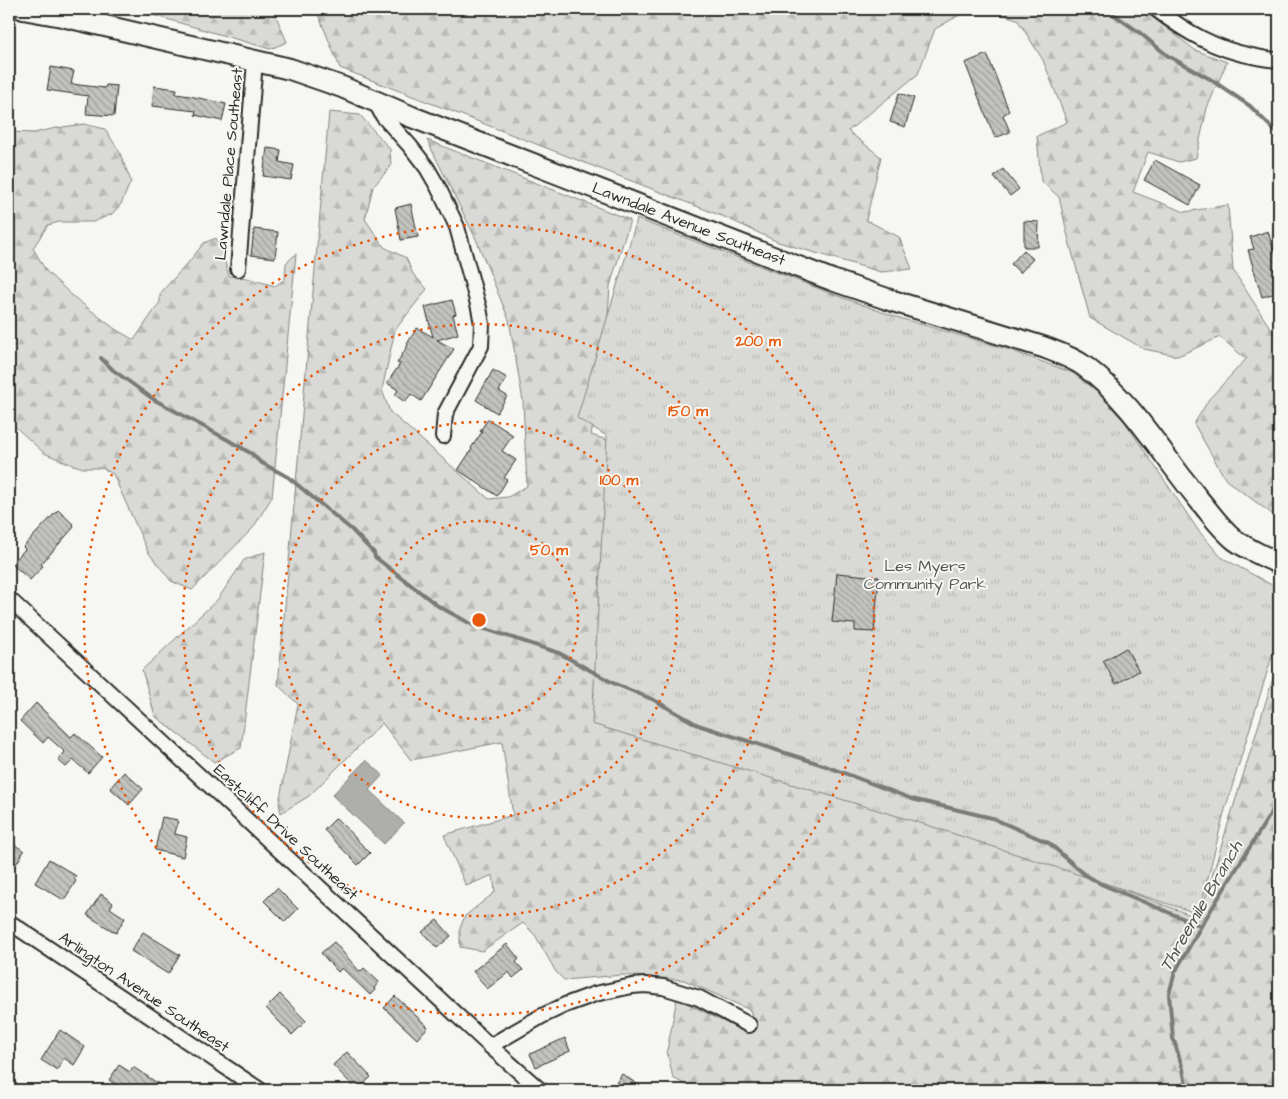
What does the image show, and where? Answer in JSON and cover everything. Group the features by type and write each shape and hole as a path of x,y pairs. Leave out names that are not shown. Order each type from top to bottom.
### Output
{"street":[{"name":"Lawndale Avenue Southeast","path":"23,9 62,16 290,69 342,87 412,117 832,280 892,301 1064,355 1083,365 1113,390 1130,408 1217,523 1236,541 1279,563"},
{"path":"1156,9 1190,34 1215,46 1238,54 1279,60"},
{"name":"Lawndale Place Southeast","path":"238,269 255,61"},
{"path":"375,101 383,116 410,146 427,168 438,187 457,228 479,308 482,324 480,346 477,356 445,414 443,436"},
{"name":"Eastcliff Drive Southeast","path":"9,599 490,1046 540,1090"},
{"name":"Arlington Avenue Southeast","path":"9,922 260,1090"},
{"path":"490,1046 565,1005 595,994 632,986 662,986 699,998 749,1025"}],"green space":[{"path":"140,9 273,9 287,42 270,49 139,11"},
{"path":"316,9 970,9 935,29 918,74 848,131 881,157 866,220 899,237 912,269 881,272 778,242 727,218 340,68"},
{"path":"985,9 1142,9 1195,50 1227,62 1207,108 1196,158 1179,162 1148,152 1133,192 1185,212 1228,205 1233,270 1274,334 1279,334 1279,519 1226,480 1194,424 1209,399 1246,359 1220,337 1178,356 1144,349 1090,318 1059,197 1041,181 1037,136 1067,122 1043,60 1017,19"},
{"path":"329,112 360,115 390,149 391,166 373,187 365,219 384,247 406,258 413,274 427,289 395,330 382,390 390,412 489,499 508,497 527,486 523,401 509,320 476,239 427,140 630,220 610,286 605,363 591,435 620,444 628,705 1199,918 1279,659 1279,1090 696,1090 673,1078 667,1051 677,998 742,1031 756,1028 750,1010 684,980 622,975 564,980 556,972 535,935 523,923 482,951 460,947 460,928 465,916 495,892 493,875 466,886 444,835 513,815 502,742 411,760 382,723 309,796 281,813 279,803 298,704 278,685"},
{"path":"84,124 105,129 119,151 131,181 121,204 112,214 93,222 59,222 48,225 33,248 46,271 75,298 115,329 134,340 160,302 160,294 164,289 204,243 216,238 229,276 247,278 275,286 285,279 286,263 296,254 272,497 253,528 192,590 171,581 148,552 113,474 102,468 83,468 44,453 9,421 9,132 34,133"},
{"name":"Les Myers Community Park","path":"637,219 896,317 1007,349 1073,373 1097,392 1125,422 1198,530 1221,557 1279,589 1279,633 1224,813 1199,914 927,825 592,724 607,436 577,418"},
{"path":"265,552 241,748 214,762 155,716 142,670 218,599 244,560"}],"shaded area":[{"path":"366,760 383,775 369,790 404,823 384,844 332,795"}],"building":[{"path":"987,54 1009,111 1003,115 1010,132 995,138 965,63"},
{"path":"51,67 74,71 71,84 105,88 106,85 117,86 114,116 86,114 88,96 47,90"},
{"path":"154,86 177,89 176,94 226,104 222,121 195,115 196,111 152,106"},
{"path":"899,93 914,98 905,127 890,122"},
{"path":"267,148 281,150 279,162 294,165 291,180 263,176"},
{"path":"1155,160 1200,185 1190,205 1144,180"},
{"path":"1003,169 1019,189 1010,196 994,177"},
{"path":"411,204 418,237 401,240 395,208"},
{"path":"1024,221 1039,222 1038,247 1024,247"},
{"path":"254,229 278,232 275,258 251,255"},
{"path":"1268,231 1274,252 1279,250 1279,292 1262,297 1248,250 1254,249 1250,237"},
{"path":"1024,250 1033,259 1020,273 1011,264"},
{"path":"452,300 456,314 453,315 458,334 437,340 454,349 421,401 411,394 405,402 395,395 398,390 387,383 400,364 397,363 417,328 433,337 425,307"},
{"path":"493,370 507,378 499,391 507,396 497,413 476,400"},
{"path":"488,419 513,435 502,451 516,460 504,478 507,480 497,496 458,470"},
{"path":"58,510 74,527 41,564 43,566 30,580 12,564 25,549 23,547"},
{"path":"837,573 879,577 874,632 855,631 855,624 832,622"},
{"path":"1126,648 1139,671 1116,684 1103,661"},
{"path":"36,703 71,737 75,733 102,757 88,773 73,760 66,767 58,760 65,752 48,737 43,743 20,721"},
{"path":"124,772 143,789 129,805 110,788"},
{"path":"162,817 178,820 175,834 187,837 183,857 155,850"},
{"path":"336,818 370,853 358,865 324,830"},
{"path":"9,841 24,851 9,876"},
{"path":"49,859 76,876 74,879 76,881 64,900 35,883"},
{"path":"277,888 298,909 285,922 264,901"},
{"path":"101,894 113,903 110,908 125,918 116,933 87,915"},
{"path":"437,920 451,936 437,948 422,932"},
{"path":"143,932 180,955 168,974 131,951"},
{"path":"334,942 360,972 364,968 379,982 370,995 342,968 338,972 321,953"},
{"path":"507,944 519,959 516,962 523,970 513,978 509,972 487,989 473,971"},
{"path":"280,994 306,1021 292,1035 266,1008"},
{"path":"395,996 428,1027 417,1039 384,1008"},
{"path":"60,1030 85,1047 74,1065 64,1058 57,1070 41,1060"},
{"path":"565,1038 570,1051 536,1067 530,1054"},
{"path":"347,1052 371,1077 357,1090 333,1065"},
{"path":"119,1065 130,1072 133,1067 168,1090 125,1090 109,1080"},
{"path":"622,1074 646,1090 611,1090"}],"waterway":[{"path":"1106,9 1168,56 1210,79 1250,106 1279,135"},
{"path":"101,358 113,370 153,399 228,440 252,454 260,462 288,477 352,530 374,553 375,557 438,606 473,625 559,653 613,683 654,700 698,725 823,765 912,799 992,818 1049,843 1084,874 1101,884 1201,926"},
{"name":"Threemile Branch","path":"1187,1090 1183,1069 1173,1038 1169,994 1175,972 1201,926 1279,800"}]}
